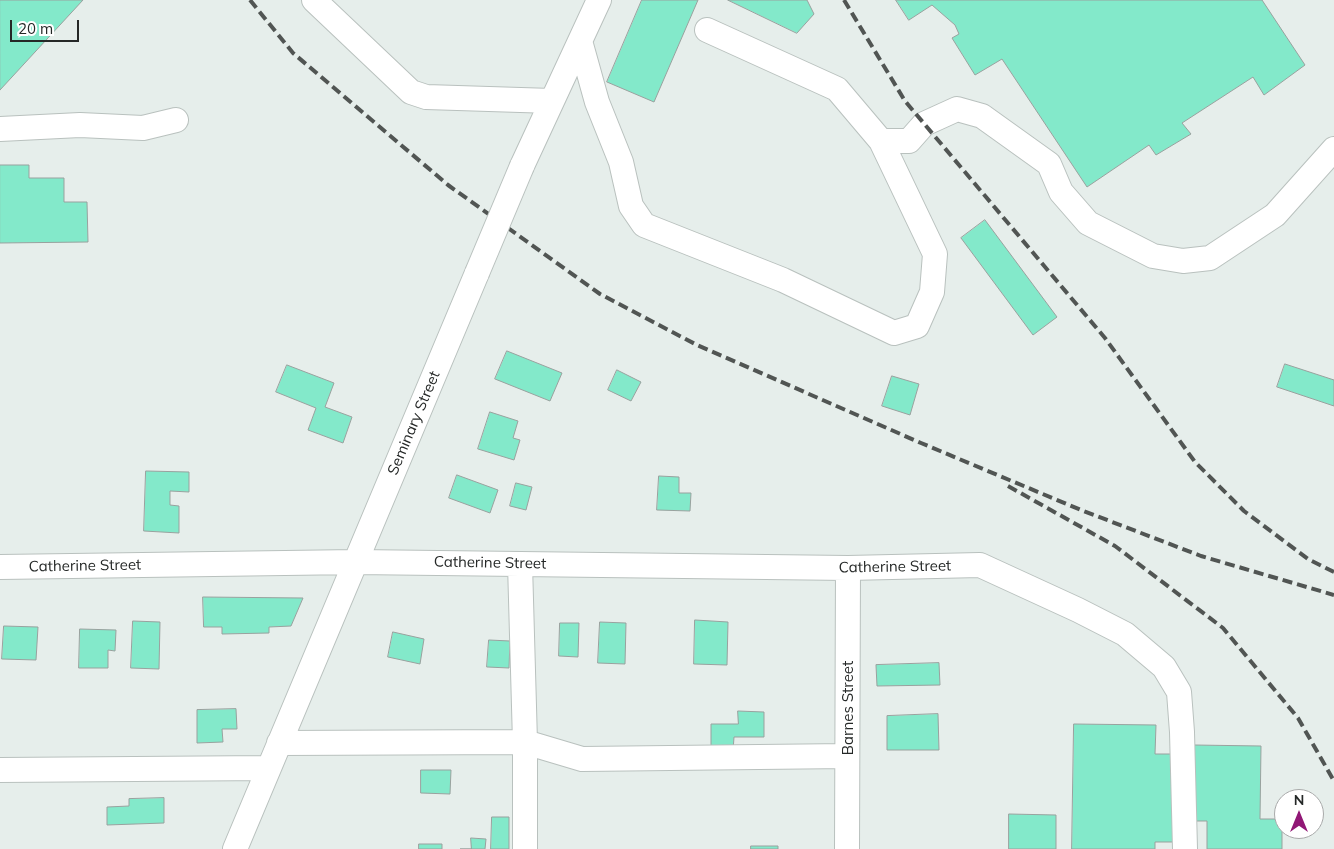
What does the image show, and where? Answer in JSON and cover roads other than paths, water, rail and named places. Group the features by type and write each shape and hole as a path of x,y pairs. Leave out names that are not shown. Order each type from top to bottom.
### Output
{"street":[{"path":"314,0 411,92 426,97 552,101"},
{"name":"Seminary Street","path":"235,849 522,166 599,0"},
{"path":"580,40 597,102 621,162 631,206 644,225 783,280 894,333 917,326 932,292 935,254 881,141 837,89 707,30"},
{"path":"881,141 909,140 924,124 956,109 982,116 1049,164 1061,192 1088,224 1153,256 1183,261 1210,258 1275,215 1334,149"},
{"path":"0,129 80,125 143,128 176,120"},
{"name":"Catherine Street","path":"0,567 356,562 848,568 980,566 1078,610 1125,634 1164,667 1178,692 1182,732 1185,849"},
{"path":"520,564 525,742 525,849"},
{"name":"Barnes Street","path":"847,849 848,568"},
{"path":"279,743 525,742 582,759 847,756"},
{"path":"0,770 269,768"}],"railway":[{"path":"250,0 293,53 448,185 600,294 697,345 921,443 1081,510 1201,556 1334,595"},
{"path":"844,0 905,101 1105,338 1195,462 1244,511 1308,559 1334,572"},
{"path":"1008,486 1115,546 1223,628 1298,718 1334,781"}]}
